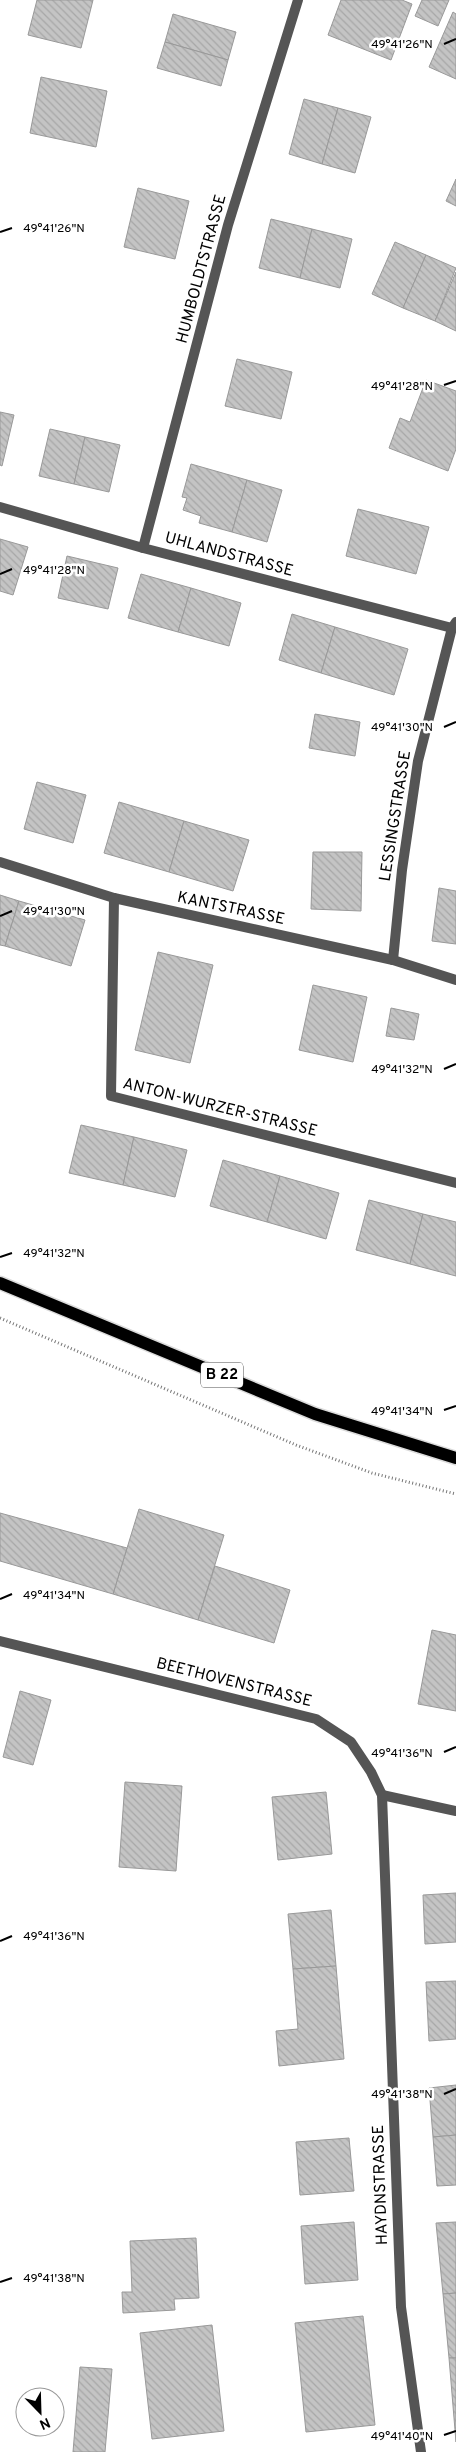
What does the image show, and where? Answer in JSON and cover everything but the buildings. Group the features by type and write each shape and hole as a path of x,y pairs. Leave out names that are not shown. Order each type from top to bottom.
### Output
{"main road":[{"name":"B 22","path":"0,1283 315,1414 456,1458"}],"street":[{"name":"HUMBOLDTSTRASSE","path":"143,548 228,225 298,0"},
{"name":"UHLANDSTRASSE","path":"0,507 143,548 454,625"},
{"name":"LESSINGSTRASSE","path":"393,960 402,870 418,761 454,625"},
{"name":"KANTSTRASSE","path":"0,862 114,898 393,960 456,980"},
{"name":"ANTON-WURZER-STRASSE","path":"114,898 111,1096 456,1183"},
{"name":"BEETHOVENSTRASSE","path":"0,1641 316,1719 351,1742 371,1772 382,1795"},
{"path":"382,1795 456,1811"},
{"name":"HAYDNSTRASSE","path":"382,1795 401,2307 421,2452"}],"path":[{"path":"0,1318 296,1445 372,1473 456,1494"}]}
